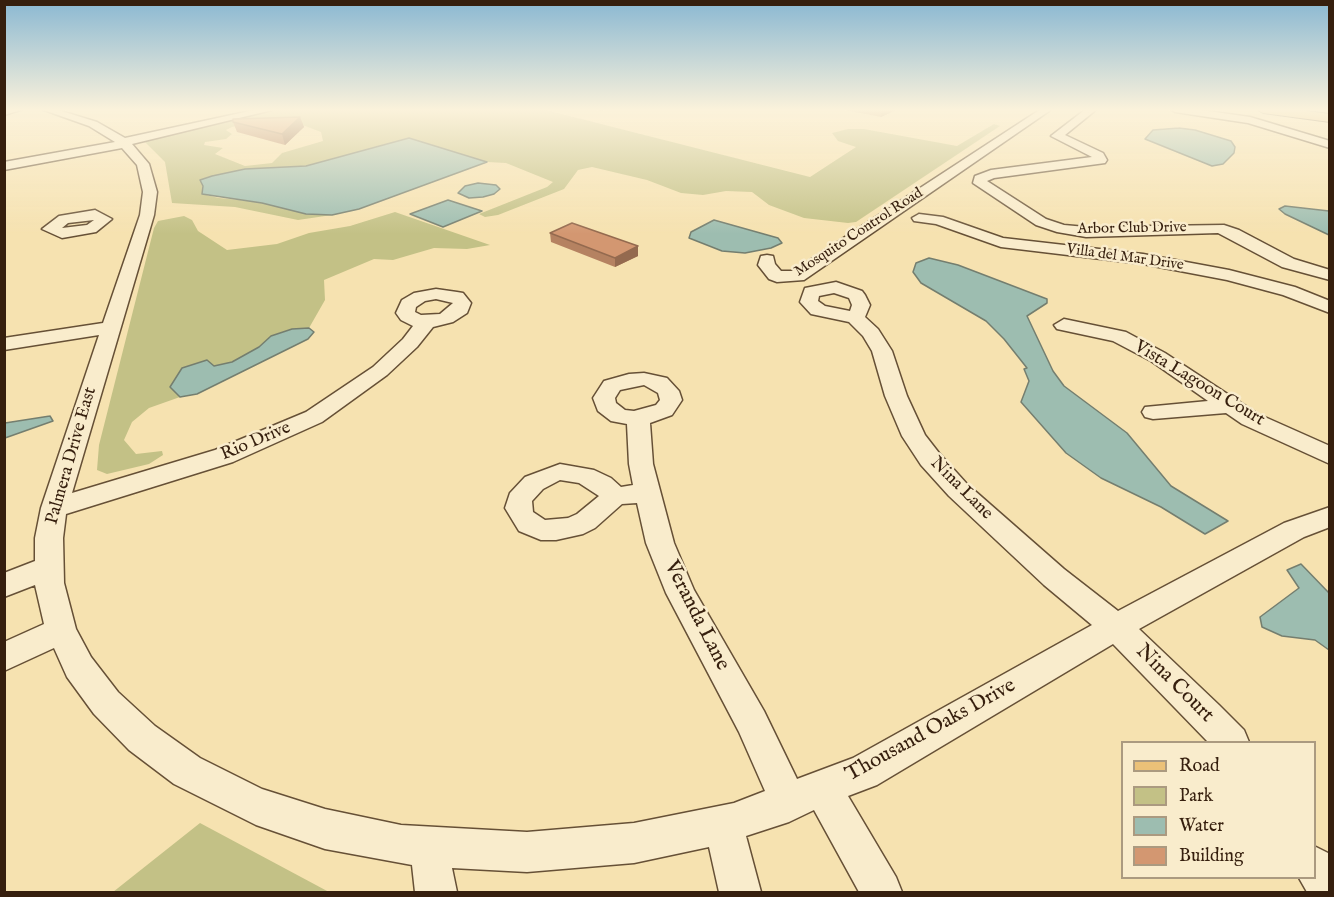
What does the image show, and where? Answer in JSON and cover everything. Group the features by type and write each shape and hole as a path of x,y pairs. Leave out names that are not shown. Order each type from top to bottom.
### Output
{"street":[{"path":"4,166 83,151"},
{"name":"Palmera Drive East","path":"131,151 143,164 149,180 147,215 54,508 49,538 49,583 61,630 79,667 106,703 142,738 187,771 256,806 325,829 401,845 429,848"},
{"name":"Mosquito Control Road","path":"767,260 766,265 775,275 783,278 798,276 985,151"},
{"name":"Arbor Club Drive","path":"1088,151 1099,156 1101,160 991,174 980,179 980,183 1041,222 1062,229 1086,232 1219,228 1233,233 1288,263 1329,275"},
{"path":"105,220 147,215"},
{"name":"Villa del Mar Drive","path":"919,218 938,220 990,239 1086,253 1076,264 1097,270 1112,261 1115,256 1152,260 1256,281 1289,291 1329,308"},
{"path":"1152,260 1189,284"},
{"name":"Nina Lane","path":"853,316 871,333 882,351 896,396 914,436 930,459 958,490 1053,578 1116,627"},
{"name":"Rio Drive","path":"54,508 224,456 314,417 380,371 410,342 427,321"},
{"name":"Vista Lagoon Court","path":"1064,325 1119,336 1158,357 1228,406 1325,448"},
{"path":"4,344 110,328"},
{"path":"1153,412 1228,406"},
{"name":"Veranda Lane","path":"638,418 640,464 646,493 660,543 681,593 752,722 881,892"},
{"path":"615,496 646,493"},
{"name":"Thousand Oaks Drive","path":"429,848 527,852 634,843 724,825 806,796 864,772 1116,627 1294,530 1329,516"},
{"path":"4,586 49,567"},
{"name":"Nina Court","path":"1116,627 1230,741"},
{"path":"4,657 61,630"},
{"path":"724,825 740,892"},
{"path":"429,848 436,892"},
{"path":"1316,869 1329,892"}],"green space":[{"path":"154,151 219,151 215,154 245,166 272,163 282,153 289,151 362,151 306,166 245,169 212,176 203,186 202,194 219,198 262,202 306,214 332,215 298,220 235,207 172,203 165,162"},
{"path":"451,151 707,151 810,177 850,151 963,151 856,222 848,223 804,218 769,205 752,192 726,191 703,195 681,193 647,180 592,167 578,170 564,189 498,215 485,217 479,214 547,187 553,182 506,163 487,162"},
{"path":"395,212 490,245 467,249 434,248 393,260 374,259 324,280 325,300 309,328 292,329 271,336 259,347 232,362 214,366 170,387 180,397 149,408 132,422 124,440 136,454 162,451 163,455 149,464 107,474 97,470 99,445 154,228 158,221 184,216 192,220 198,231 227,250 277,244 309,233 350,226"},
{"path":"200,823 329,892 113,892"}],"water":[{"path":"362,151 451,151 487,162 359,209 332,215 306,214 262,203 202,194 203,186 200,180 212,176 245,169 306,166"},
{"path":"1174,151 1234,151 1223,164 1212,166"},
{"path":"478,183 496,185 500,189 494,194 483,197 469,198 458,193 465,186"},
{"path":"448,200 482,211 443,227 410,214"},
{"path":"1285,206 1329,211 1329,235 1279,209"},
{"path":"714,220 778,238 782,243 771,248 745,253 722,251 689,238 691,232"},
{"path":"929,258 958,265 1047,299 1047,303 1027,316 1053,371 1064,386 1127,433 1171,486 1228,521 1205,534 1161,507 1101,478 1066,453 1021,402 1029,381 1024,369 1027,368 1004,339 986,321 921,283 913,272 916,263"},
{"path":"309,328 314,332 308,339 197,394 180,397 170,387 182,368 207,360 214,366 232,362 259,347 271,336 292,329"},
{"path":"50,416 53,421 5,438 5,423"},
{"path":"1301,564 1329,593 1329,650 1315,640 1282,636 1262,627 1260,617 1299,588 1287,570"}],"building":[{"path":"572,223 638,246 615,258 550,233"}]}
